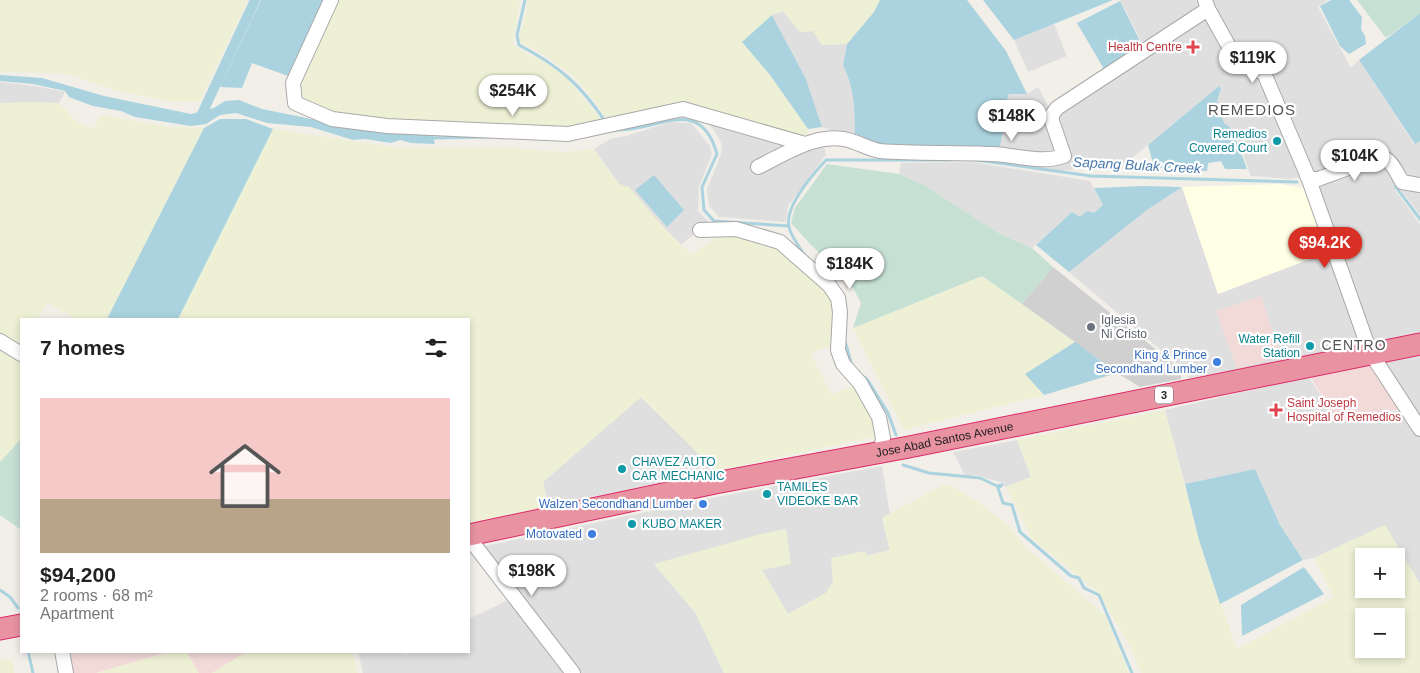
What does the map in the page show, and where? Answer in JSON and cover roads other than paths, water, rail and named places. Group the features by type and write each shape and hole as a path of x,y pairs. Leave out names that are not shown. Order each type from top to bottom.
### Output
{"highway":[{"name":"Jose Abad Santos Avenue","path":"470,536 715,483 881,452 1370,352 1420,344"},
{"path":"0,629 20,624"}],"street":[{"path":"331,0 293,83 295,103 332,119 387,126 568,134 683,109 805,144"},
{"path":"758,167 805,144 825,137 854,141 864,148 880,151 994,154 1018,158 1052,160 1064,156 1052,121 1052,115 1057,108 1206,5 1237,60 1264,74 1307,176 1370,352 1420,429"},
{"path":"1307,176 1318,179 1348,170 1373,159 1383,158 1390,163 1402,182 1420,184"},
{"path":"700,230 736,229 780,242 829,285 838,298 840,312 838,350 843,364 860,383 879,417 883,438 881,452"},
{"path":"0,341 20,353"},
{"path":"470,537 573,673"},
{"path":"62,653 66,673"}],"water":[{"path":"261,0 327,0 291,77 252,63 242,88 220,87"},
{"path":"880,0 967,0 1006,51 1027,94 1009,94 1005,106 1014,114 1014,124 1003,129 1000,147 870,144 855,138 852,91 843,65 847,44 874,12"},
{"path":"983,0 1113,0 1014,40"},
{"path":"1331,0 1349,0 1362,17 1361,29 1365,36 1366,44 1349,54 1340,46 1320,6"},
{"path":"1120,1 1141,43 1104,69 1077,23"},
{"path":"1420,13 1420,141 1415,144 1359,60"},
{"path":"772,15 806,79 822,127 808,129 770,75 742,42"},
{"path":"0,75 42,78 104,96 191,114 214,108 225,101 239,100 262,109 336,124 432,132 435,144 411,143 400,140 391,143 365,139 353,140 311,127 267,123 236,113 220,115 206,124 191,126 135,117 121,111 93,106 69,97 65,91 33,84 0,81"},
{"path":"1219,86 1221,89 1217,101 1224,123 1232,129 1247,169 1225,169 1221,161 1208,163 1207,171 1154,167 1148,145"},
{"path":"220,119 246,119 273,129 178,318 108,318 204,128"},
{"path":"654,175 684,210 667,227 635,190"},
{"path":"1182,187 1147,210 1069,272 1036,245 1072,212 1080,217 1087,211 1094,213 1103,205 1094,188"},
{"path":"1075,342 1117,373 1044,395 1025,374"},
{"path":"1255,469 1280,525 1303,560 1220,604 1199,540 1185,484"},
{"path":"1304,567 1324,594 1242,636 1241,605"}],"waterway":[{"path":"200,118 255,0"},
{"path":"525,0 517,35 519,45 568,77 587,96 605,121"},
{"path":"615,130 631,129 675,120 688,120 700,125 709,136 717,154 702,187 704,210 714,221 789,226"},
{"path":"431,138 490,137"},
{"name":"Sapang Bulak Creek","path":"804,254 791,234 789,227 791,210 801,191 826,160 950,160"},
{"name":"Sapang Bulak Creek","path":"976,160 1091,176 1297,182"},
{"name":"Sapang Bulak Creek","path":"1352,173 1368,169"},
{"name":"Sapang Bulak Creek","path":"1396,182 1396,187 1420,219"},
{"path":"845,341 852,366"},
{"path":"861,375 867,379 888,413 896,435"},
{"path":"903,465 929,473 980,478 997,486 1002,485 998,488 1003,503 1012,505 1020,532 1071,576 1079,578 1084,588 1099,595 1132,673"},
{"path":"0,590 10,597 18,608"},
{"path":"28,653 33,673"}],"place":[{"name":"Health Centre","path":"1193,47"},
{"name":"Remedios Covered Court","path":"1277,141"},
{"name":"Iglesia Ni Cristo","path":"1091,327"},
{"name":"Water Refill Station","path":"1310,346"},
{"name":"King & Prince Secondhand Lumber","path":"1217,362"},
{"name":"Saint Joseph Hospital of Remedios","path":"1276,410"},
{"name":"CHAVEZ AUTO CAR MECHANIC","path":"622,469"},
{"name":"TAMILES VIDEOKE BAR","path":"767,494"},
{"name":"Walzen Secondhand Lumber","path":"703,504"},
{"name":"KUBO MAKER","path":"632,524"},
{"name":"Motovated","path":"592,534"}],"district":[{"name":"REMEDIOS","path":"1252,109"},
{"name":"CENTRO","path":"1354,345"}]}
